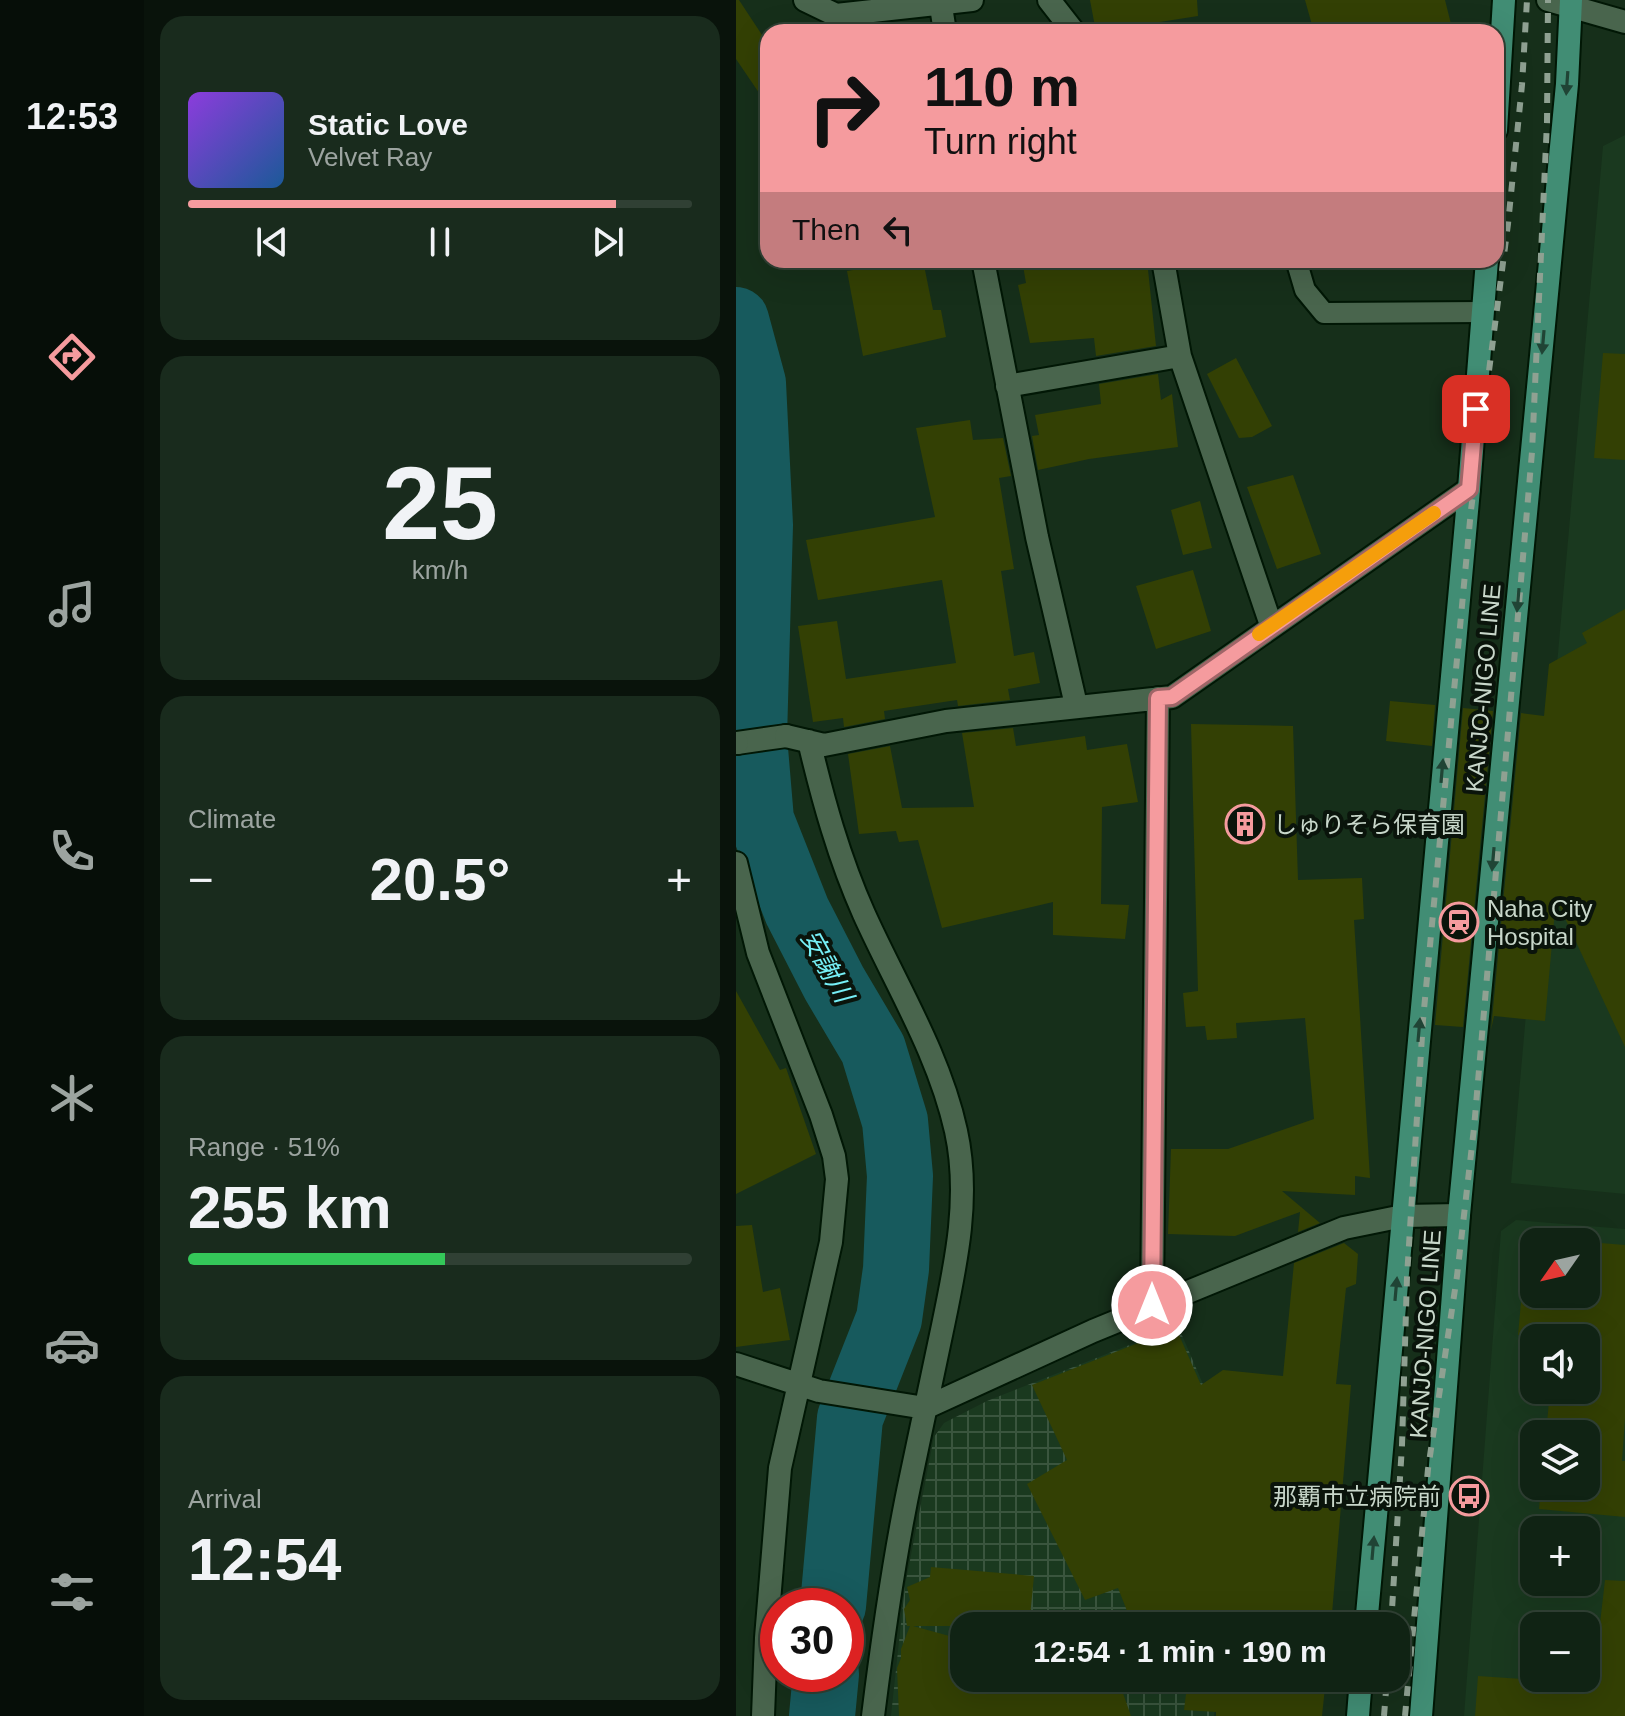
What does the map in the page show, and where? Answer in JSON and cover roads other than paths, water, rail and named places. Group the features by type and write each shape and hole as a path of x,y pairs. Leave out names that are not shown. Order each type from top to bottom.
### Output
{"main road":[{"path":"1503,24 1504,0"},
{"name":"KANJO-NIGO LINE","path":"1421,1716 1459,1215 1566,100 1571,2"},
{"name":"KANJO-NIGO LINE","path":"1367,1612 1486,268"},
{"path":"1358,1716 1360,1692"}],"street":[{"path":"805,0 836,15 972,0"},
{"path":"1049,0 1068,24"},
{"path":"1548,0 1571,2 1625,22"},
{"path":"941,3 944,24"},
{"path":"985,268 1037,537 1076,705"},
{"path":"1164,268 1180,356 1271,625"},
{"path":"1007,386 1180,356"},
{"path":"737,743 786,736 824,745 946,721 1172,697 1469,489"},
{"path":"1152,1305 1158,698"},
{"path":"809,741 828,819 863,912 929,1049 945,1090 956,1133 962,1181 960,1230 953,1278 894,1555 873,1716"},
{"path":"736,863 758,953 821,1115 834,1156 837,1179 831,1242 809,1388 780,1468 763,1716"},
{"path":"736,1364 809,1388 925,1408 1152,1305 1344,1228 1403,1216 1459,1215"}],"lane":[{"path":"1298,268 1305,290 1324,313 1483,312"}],"waterway":[{"name":"安謝川","path":"736,320 753,383 760,525 754,737 761,820 797,911 873,1049 895,1121 900,1176 896,1269 889,1319 850,1418 835,1588"},
{"name":"安謝川","path":"822,1716 824,1692"}],"railway":[{"path":"1504,255 1522,85 1527,0"},
{"path":"1405,1716 1428,1469 1457,1276 1474,1128 1532,452 1547,122 1548,0"},
{"path":"1392,1612 1402,1445 1407,1277 1423,1020 1471,510 1502,268"},
{"path":"1384,1716 1386,1692"}],"place":[{"name":"しゅりそら保育園","path":"1245,824"},
{"name":"Naha City Hospital","path":"1459,922"},
{"name":"那覇市立病院前","path":"1469,1496"}]}
